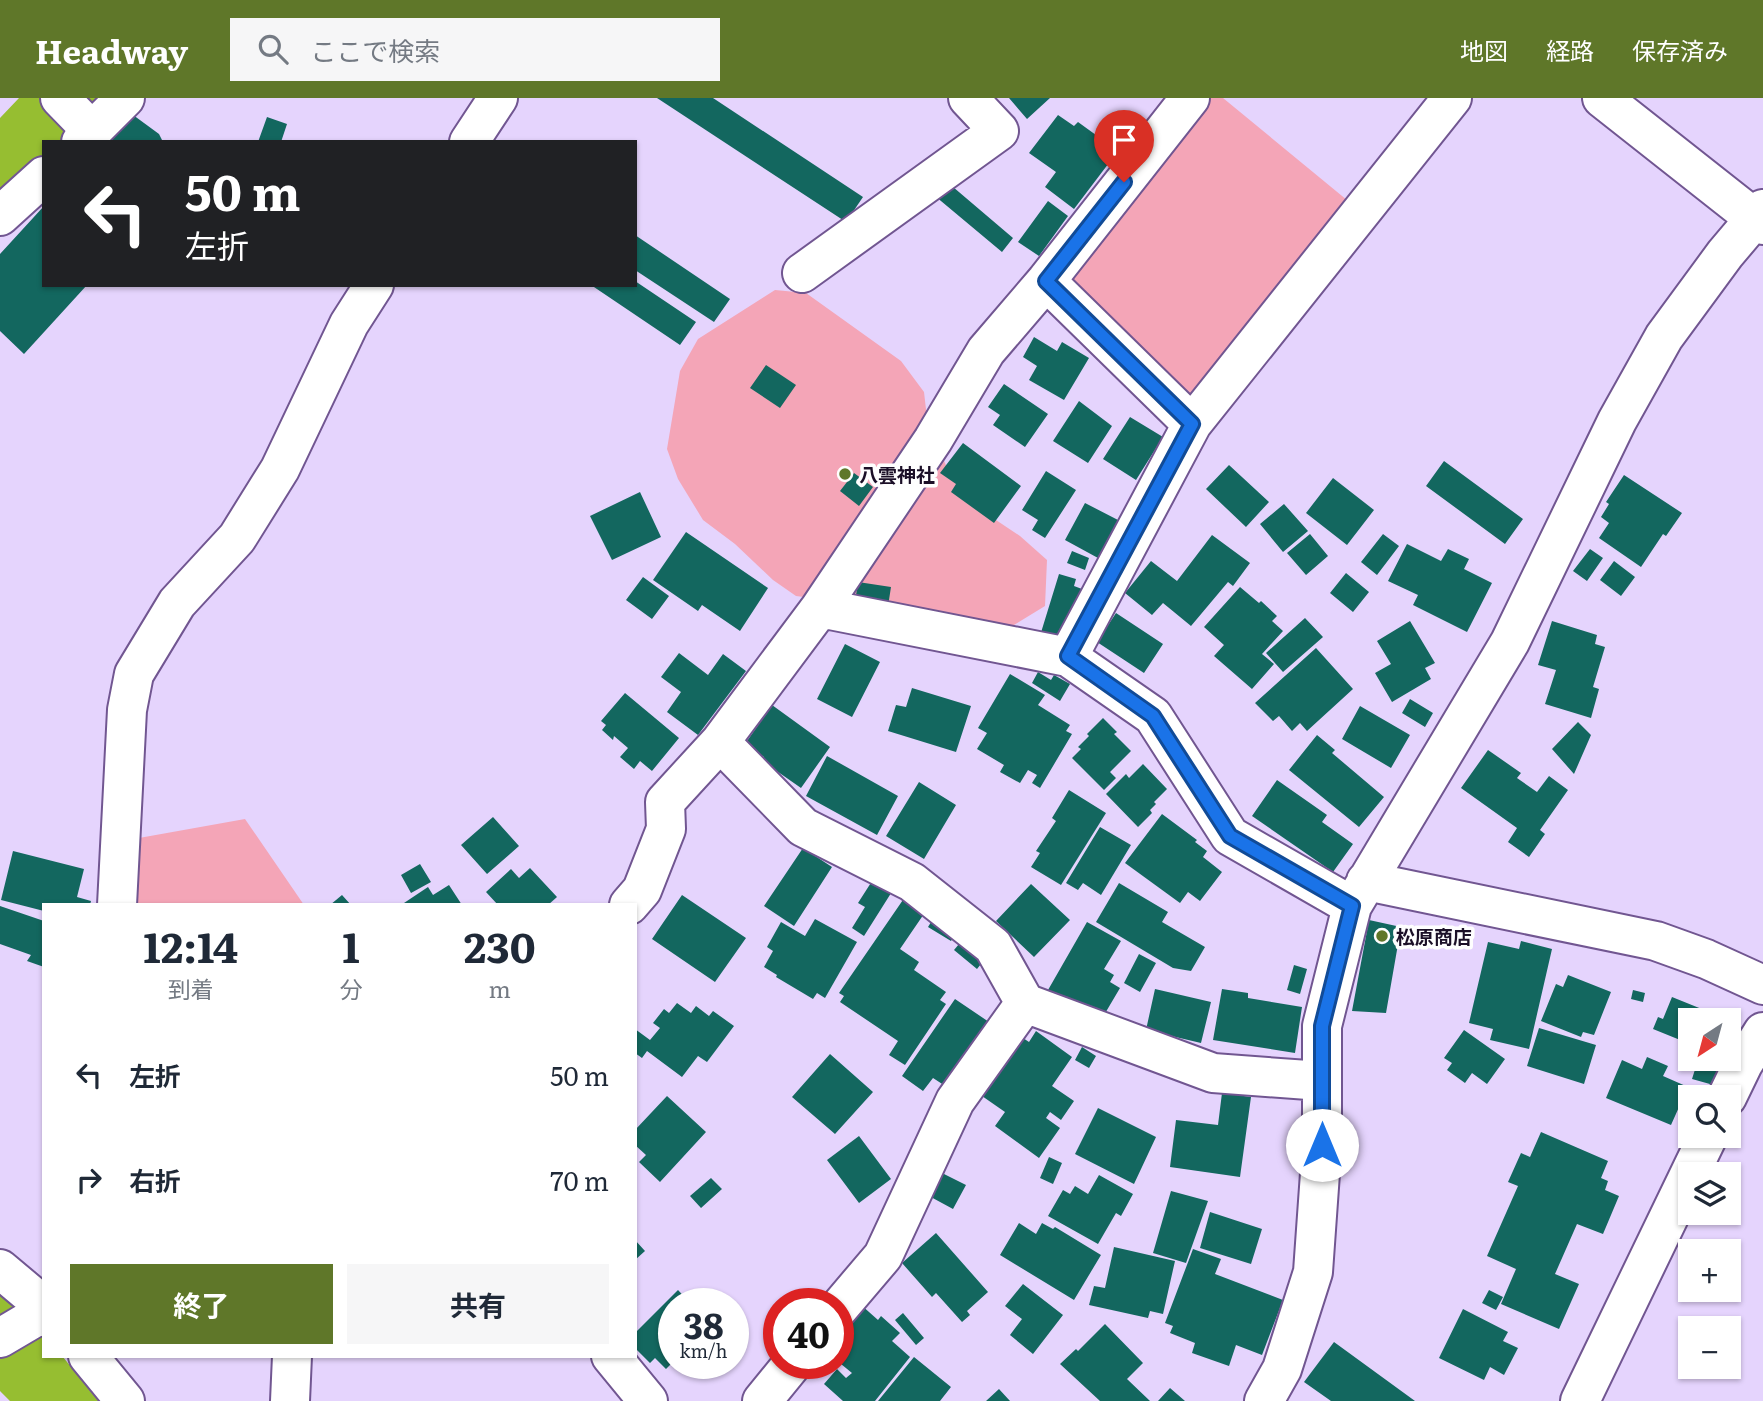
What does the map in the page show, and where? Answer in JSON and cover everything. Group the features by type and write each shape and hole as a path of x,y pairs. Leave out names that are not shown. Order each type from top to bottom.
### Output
{"street":[{"path":"79,123 125,98"},
{"path":"470,140 498,98"},
{"path":"802,273 999,131 968,98"},
{"path":"1068,656 1192,424 1452,98"},
{"path":"1264,1401 1282,1369 1313,1272 1322,1145 1322,1026 1359,894 1510,642 1617,421 1664,337 1760,217 1602,98"},
{"path":"631,903 642,890 666,829 665,802 720,742 820,608 933,440 986,351 1046,281 1185,100"},
{"path":"0,216 42,178"},
{"path":"1046,281 1192,424"},
{"path":"117,903 127,710 134,674 177,603 237,538 280,469 349,324 373,287"},
{"path":"820,608 1068,656 1153,716 1230,836 1359,894 1656,941 1706,959 1763,985"},
{"path":"720,742 803,827 912,882 993,946 1026,1003 1213,1073 1322,1081"},
{"path":"854,1290 883,1256 956,1101 1026,1003"},
{"path":"1733,1085 1763,1032"},
{"path":"1580,1401 1702,1148"},
{"path":"0,1269 40,1313 0,1338"},
{"path":"91,1358 125,1401"},
{"path":"290,1401 292,1358"},
{"path":"613,1358 649,1401"},
{"path":"762,1401 780,1379"}],"shaded area":[{"path":"19,98 98,98 63,140 42,140 42,161 0,201 0,118"},
{"path":"1205,98 1223,98 1353,205 1193,405 1065,279"},
{"path":"775,290 806,293 901,361 924,392 927,418 947,468 990,516 1020,536 1047,560 1045,606 1006,630 796,596 773,580 735,544 703,520 678,479 667,449 680,371 698,339"},
{"path":"245,819 303,903 130,903 139,838"},
{"path":"0,1291 42,1335 42,1358 64,1358 100,1401 10,1401 0,1391"}],"building":[{"path":"657,98 713,98 863,197 846,222"},
{"path":"1009,98 1050,98 1027,119"},
{"path":"129,112 159,134 162,140 104,140"},
{"path":"1058,115 1074,126 1078,122 1118,151 1074,209 1045,187 1056,172 1029,153"},
{"path":"267,117 287,124 282,140 259,140"},
{"path":"946,181 1013,238 1002,252 935,196"},
{"path":"1048,201 1068,216 1039,256 1018,242"},
{"path":"42,208 42,287 85,287 24,354 0,331 0,254"},
{"path":"637,236 730,299 714,322 637,271"},
{"path":"637,282 696,322 680,345 594,287 637,287"},
{"path":"1034,337 1057,351 1062,342 1089,358 1064,400 1029,380 1037,366 1023,357"},
{"path":"766,365 796,385 780,408 750,388"},
{"path":"1004,384 1048,414 1025,447 993,425 1000,415 988,407"},
{"path":"1079,401 1112,426 1088,463 1053,441"},
{"path":"1130,417 1163,437 1136,480 1103,459"},
{"path":"963,443 1021,486 994,523 951,492 956,484 940,473"},
{"path":"1444,461 1523,519 1505,544 1426,486"},
{"path":"1229,465 1269,502 1246,527 1206,489"},
{"path":"1046,471 1076,490 1045,538 1032,530 1038,520 1022,510"},
{"path":"854,473 873,487 859,506 840,491"},
{"path":"1624,475 1682,513 1666,536 1663,534 1641,567 1599,538 1609,523 1601,517 1609,504 1606,502"},
{"path":"1333,478 1374,510 1347,545 1306,513"},
{"path":"640,492 661,537 612,560 590,516"},
{"path":"1085,503 1118,520 1098,558 1065,540"},
{"path":"1284,504 1308,531 1283,552 1260,524"},
{"path":"686,532 768,588 740,631 702,605 698,611 653,580"},
{"path":"1310,534 1328,556 1306,575 1287,553"},
{"path":"1383,534 1399,546 1377,575 1361,562"},
{"path":"1212,535 1250,563 1233,586 1228,582 1191,626 1163,603 1152,615 1125,593 1151,561 1177,581"},
{"path":"1407,544 1441,561 1448,549 1469,559 1464,569 1492,583 1467,632 1413,605 1418,595 1388,581"},
{"path":"1590,549 1603,558 1587,581 1573,571"},
{"path":"1072,551 1089,558 1085,570 1067,563"},
{"path":"1614,561 1635,577 1621,596 1600,580"},
{"path":"1346,573 1369,592 1353,612 1330,593"},
{"path":"1059,574 1076,579 1074,586 1082,589 1066,641 1039,639"},
{"path":"643,577 669,596 652,619 626,600"},
{"path":"858,582 891,587 886,619 853,615"},
{"path":"1240,587 1277,616 1272,621 1283,631 1262,654 1274,664 1252,689 1214,656 1224,645 1204,627"},
{"path":"1116,613 1163,644 1144,673 1097,642"},
{"path":"1305,618 1323,637 1283,672 1266,653"},
{"path":"1410,621 1435,663 1425,668 1431,679 1392,702 1375,673 1391,664 1377,641"},
{"path":"1552,621 1597,635 1595,644 1605,647 1593,687 1599,689 1591,718 1545,704 1556,670 1538,665"},
{"path":"845,644 880,662 852,717 817,699"},
{"path":"1316,648 1353,689 1307,731 1300,723 1292,731 1279,716 1273,721 1255,703"},
{"path":"679,653 708,675 723,654 746,671 698,735 667,712 681,692 661,677"},
{"path":"1038,672 1051,680 1054,675 1070,684 1060,701 1032,683"},
{"path":"1010,674 1045,695 1038,705 1070,725 1066,731 1072,734 1040,788 1032,783 1037,775 1028,770 1020,783 1000,772 1004,765 977,749 987,733 978,728"},
{"path":"912,688 971,706 956,752 888,731 896,705 906,707"},
{"path":"625,693 679,738 652,771 640,761 634,769 620,757 628,748 602,730 606,725 601,721"},
{"path":"1410,699 1433,713 1425,727 1402,713"},
{"path":"772,705 830,747 801,788 761,760 764,757 745,744"},
{"path":"1360,706 1410,735 1391,768 1342,739"},
{"path":"1103,718 1131,751 1110,772 1116,778 1104,790 1072,758 1081,749 1078,747 1089,736 1087,734"},
{"path":"1578,722 1591,735 1574,774 1552,749"},
{"path":"1317,735 1335,750 1332,753 1384,797 1359,827 1289,770"},
{"path":"1488,750 1521,773 1517,778 1537,792 1549,776 1568,790 1540,830 1545,834 1529,857 1508,842 1517,828 1461,788"},
{"path":"827,756 898,796 877,835 806,796"},
{"path":"1143,764 1167,789 1154,802 1156,804 1150,810 1152,813 1138,827 1106,794 1126,774 1129,778"},
{"path":"1277,780 1327,815 1322,822 1353,844 1333,872 1252,816"},
{"path":"919,782 956,805 924,859 886,836"},
{"path":"1069,790 1106,813 1061,885 1031,867 1040,853 1036,851 1056,821 1052,818"},
{"path":"1162,814 1197,840 1195,842 1207,851 1203,857 1222,872 1200,901 1188,892 1180,903 1125,863"},
{"path":"493,817 519,846 487,874 461,845"},
{"path":"1100,827 1131,845 1101,895 1083,883 1078,890 1066,883"},
{"path":"803,848 832,867 794,926 764,906"},
{"path":"13,851 84,869 77,897 91,901 42,903 42,910 1,900"},
{"path":"420,864 431,882 411,893 401,875"},
{"path":"530,868 557,897 550,903 496,903 486,892 511,869 519,878"},
{"path":"874,878 893,890 864,936 852,928 865,907 858,903"},
{"path":"1119,883 1168,912 1162,922 1205,947 1191,971 1173,968 1096,922"},
{"path":"1031,884 1070,920 1034,957 996,921"},
{"path":"449,885 461,903 404,903 428,887 433,895"},
{"path":"907,894 928,908 900,949 919,962 914,970 946,992 940,1000 946,1004 905,1065 889,1055 898,1041 840,1002 844,996 839,993"},
{"path":"342,895 349,903 332,903"},
{"path":"682,895 746,938 715,982 652,939"},
{"path":"0,906 42,920 42,966 27,961 31,955 0,944"},
{"path":"936,914 959,928 951,941 928,927"},
{"path":"815,919 857,942 825,998 817,993 813,999 764,967 773,951 767,947 781,922 805,936"},
{"path":"1369,920 1401,927 1386,1013 1352,1011"},
{"path":"1087,922 1121,941 1104,969 1114,975 1110,982 1120,988 1097,1027 1044,997"},
{"path":"969,932 992,950 977,969 954,950"},
{"path":"1521,941 1552,949 1529,1049 1490,1040 1493,1029 1469,1023 1488,942 1519,949"},
{"path":"1139,954 1156,963 1140,992 1124,983"},
{"path":"1294,965 1307,969 1300,994 1287,990"},
{"path":"1568,975 1611,992 1594,1035 1583,1032 1581,1037 1541,1021 1556,984 1563,987"},
{"path":"1155,989 1211,1002 1201,1043 1146,1030"},
{"path":"1222,989 1248,993 1248,998 1302,1007 1295,1053 1213,1040"},
{"path":"1633,990 1645,993 1643,1002 1631,999"},
{"path":"1672,997 1699,1008 1678,1008 1678,1039 1653,1029 1658,1017 1663,1019"},
{"path":"955,999 989,1022 956,1093 933,1078 923,1091 902,1076"},
{"path":"677,1003 691,1013 696,1006 709,1016 713,1011 734,1026 707,1062 698,1056 682,1077 647,1051 642,1058 637,1054 637,1030 650,1040 660,1028 653,1023 664,1009 669,1013"},
{"path":"1539,1028 1596,1045 1584,1084 1527,1066"},
{"path":"1464,1030 1505,1059 1487,1084 1472,1073 1465,1083 1447,1070 1452,1063 1444,1058"},
{"path":"1036,1031 1072,1057 1052,1086 1074,1101 1061,1120 1050,1112 1046,1118 1060,1128 1039,1158 995,1126 1005,1112 982,1096 1023,1038 1029,1042"},
{"path":"1082,1047 1096,1056 1089,1068 1075,1060"},
{"path":"830,1054 873,1092 835,1134 792,1097"},
{"path":"1647,1057 1668,1066 1663,1076 1683,1085 1678,1085 1678,1109 1671,1125 1606,1098 1622,1060 1642,1069"},
{"path":"1695,1071 1721,1071 1717,1085 1692,1079"},
{"path":"1222,1093 1251,1097 1240,1177 1170,1167 1176,1120 1218,1125"},
{"path":"667,1096 706,1132 660,1182 639,1162 646,1155 637,1147 637,1128"},
{"path":"1098,1108 1156,1137 1134,1184 1075,1154"},
{"path":"1541,1132 1608,1161 1601,1178 1608,1181 1605,1190 1619,1196 1603,1234 1577,1224 1555,1274 1579,1284 1559,1329 1501,1304 1516,1269 1487,1256 1518,1186 1508,1182 1521,1153 1530,1157"},
{"path":"859,1136 891,1179 859,1203 827,1160"},
{"path":"1049,1157 1062,1163 1053,1184 1040,1178"},
{"path":"942,1173 966,1185 953,1209 929,1196"},
{"path":"1099,1175 1133,1194 1121,1216 1116,1213 1098,1244 1048,1216 1063,1190 1070,1194 1075,1186 1088,1194"},
{"path":"711,1178 722,1189 701,1208 690,1196"},
{"path":"1171,1191 1208,1201 1186,1263 1153,1253"},
{"path":"1210,1212 1262,1229 1251,1264 1200,1248"},
{"path":"1019,1223 1036,1234 1042,1223 1053,1229 1055,1227 1101,1255 1074,1300 1000,1255"},
{"path":"936,1233 988,1292 967,1311 970,1315 962,1322 936,1293 932,1297 902,1263"},
{"path":"637,1242 645,1251 637,1258"},
{"path":"1114,1247 1175,1261 1163,1314 1150,1311 1148,1318 1089,1305 1094,1286 1105,1288"},
{"path":"1193,1249 1221,1259 1215,1274 1283,1300 1262,1355 1236,1345 1229,1366 1192,1353 1195,1343 1170,1333 1173,1326 1165,1323"},
{"path":"1023,1284 1063,1315 1033,1354 1010,1335 1022,1319 1005,1306"},
{"path":"1489,1290 1503,1297 1496,1310 1482,1303"},
{"path":"860,1304 878,1320 881,1316 900,1333 892,1341 910,1357 875,1401 843,1401 824,1384 828,1379 854,1379 854,1312"},
{"path":"1463,1309 1508,1332 1503,1341 1518,1348 1504,1375 1490,1367 1484,1380 1439,1358"},
{"path":"658,1310 658,1361 655,1358 650,1363 637,1350 637,1331"},
{"path":"903,1313 924,1338 916,1345 895,1320"},
{"path":"1105,1324 1143,1363 1127,1379 1150,1401 1100,1401 1060,1364 1076,1349 1078,1351"},
{"path":"1334,1342 1415,1401 1331,1401 1304,1382"},
{"path":"914,1357 951,1387 940,1401 878,1401"},
{"path":"1170,1388 1185,1401 1158,1401"},
{"path":"999,1389 1010,1401 986,1401"}],"place":[{"name":"八雲神社","path":"845,474"},
{"name":"松原商店","path":"1382,936"}],"route":[{"path":"1124,182 1046,281 1192,424 1068,656 1153,716 1230,836 1352,906 1322,1026 1322,1145"}]}
